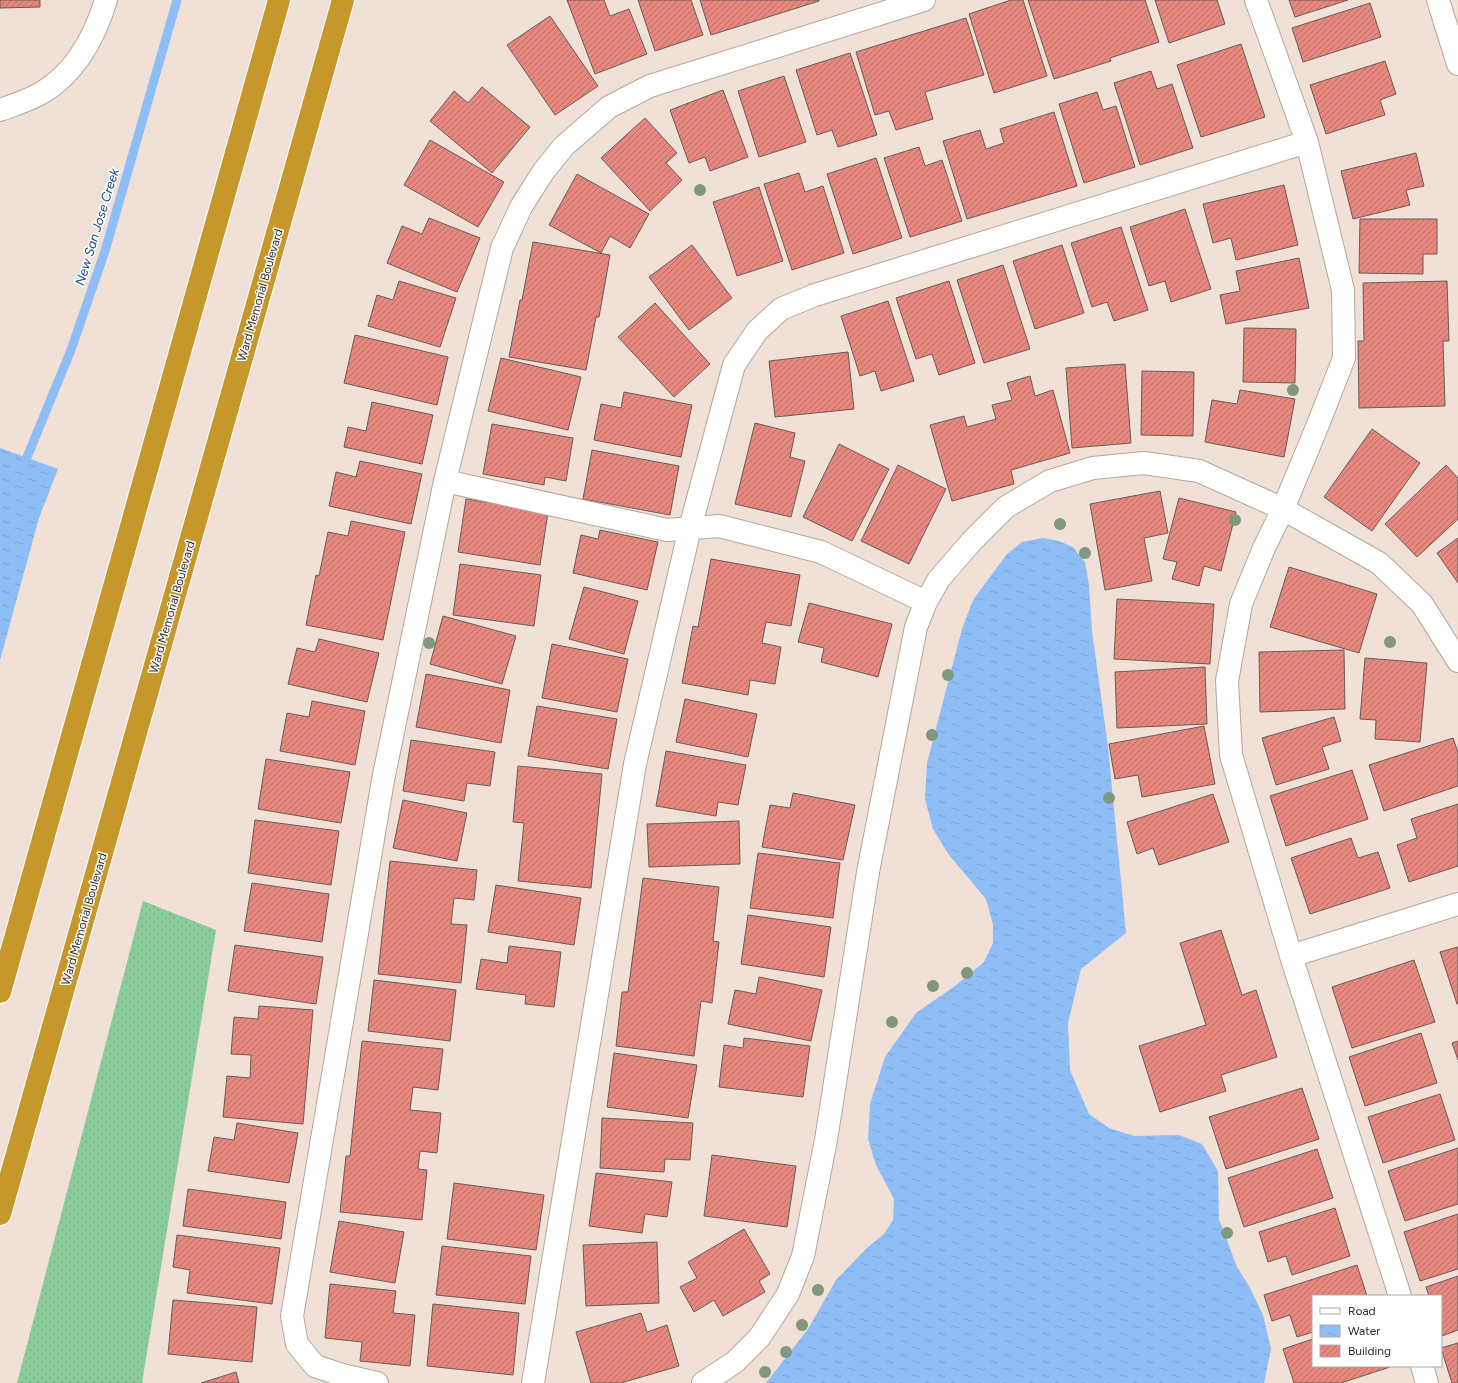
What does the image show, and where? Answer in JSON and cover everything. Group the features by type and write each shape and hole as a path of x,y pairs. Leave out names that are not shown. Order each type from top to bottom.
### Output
{"highway":[{"path":"0,992 279,0"},
{"name":"Ward Memorial Boulevard","path":"0,1214 343,0"}],"street":[{"path":"0,110 42,92 59,80 70,69 87,45 96,27 106,0"},
{"path":"377,1383 342,1375 315,1366 297,1344 292,1316 383,780 445,481 502,248 521,207 543,172 564,146 609,107 650,86 924,0"},
{"path":"1256,0 1307,142 1343,290 1344,358 1320,422 1284,509 1264,548 1241,604 1227,681 1231,755 1291,956 1400,1295"},
{"path":"1438,0 1458,64"},
{"path":"533,1383 635,764 690,528 734,365 757,331 781,309 823,293 1307,142"},
{"path":"703,1383 735,1362 759,1338 788,1294 803,1256 826,1140 868,872 916,627 926,602 939,579 972,541 1006,506 1050,481 1092,468 1144,463 1199,471 1284,509 1379,563 1422,604 1458,661"},
{"path":"445,481 667,530 719,526 821,552 926,602"},
{"path":"1291,956 1458,904"},
{"path":"1422,1367 1428,1383"}],"green space":[{"path":"143,901 216,930 142,1383 17,1383"}],"water":[{"path":"0,448 58,469 39,518 0,660"},
{"path":"1043,538 1059,541 1073,547 1085,562 1089,585 1092,631 1108,747 1126,933 1081,969 1068,1023 1070,1070 1089,1114 1109,1128 1134,1136 1179,1135 1202,1144 1218,1171 1219,1219 1237,1267 1249,1286 1263,1315 1271,1349 1264,1383 766,1383 808,1329 836,1280 867,1248 884,1234 893,1220 894,1199 876,1165 868,1139 870,1104 885,1057 916,1013 955,986 984,962 993,943 993,925 986,899 949,855 933,829 925,799 927,763 962,629 973,600 1007,554 1022,542"}],"building":[{"path":"0,0 40,0 40,7 0,8"},
{"path":"567,0 604,0 610,16 629,9 647,54 595,74"},
{"path":"638,0 691,0 703,35 655,51"},
{"path":"700,0 819,0 819,1 711,35"},
{"path":"1011,0 1023,0 1047,76 994,93 969,14"},
{"path":"1028,0 1145,0 1159,42 1110,58 1111,61 1054,79"},
{"path":"1155,0 1217,0 1225,24 1169,43"},
{"path":"1289,0 1348,0 1295,17"},
{"path":"1370,3 1381,37 1303,62 1292,28"},
{"path":"550,16 598,86 555,115 507,45"},
{"path":"966,18 984,75 925,92 933,119 896,130 889,111 875,115 856,52"},
{"path":"1241,44 1265,117 1201,137 1177,65"},
{"path":"850,53 877,135 838,147 832,130 817,135 796,70"},
{"path":"1385,61 1396,94 1380,100 1385,115 1326,134 1310,85"},
{"path":"1151,71 1157,89 1172,84 1193,148 1140,165 1114,83"},
{"path":"784,76 806,142 759,157 738,91"},
{"path":"482,87 530,127 492,173 430,121 454,91 468,103"},
{"path":"723,90 748,157 710,171 705,157 689,163 670,110"},
{"path":"1097,92 1103,110 1116,106 1135,167 1084,183 1059,104"},
{"path":"1054,112 1077,186 967,219 943,141 980,130 986,149 1004,143 1000,129"},
{"path":"645,118 677,153 666,163 682,180 650,211 601,158"},
{"path":"430,140 504,182 478,227 404,185"},
{"path":"919,147 925,166 942,160 962,221 910,237 884,158"},
{"path":"1416,153 1424,186 1406,190 1410,205 1353,219 1341,171"},
{"path":"876,158 902,238 853,254 827,174"},
{"path":"799,173 805,192 823,186 844,253 792,270 764,184"},
{"path":"577,174 649,214 630,248 610,236 601,253 549,225"},
{"path":"1284,185 1298,245 1236,260 1231,238 1213,243 1203,204"},
{"path":"759,187 783,261 737,276 713,202"},
{"path":"1185,209 1211,289 1171,302 1165,281 1149,286 1130,227"},
{"path":"429,218 480,238 457,292 387,263 402,226 422,234"},
{"path":"1360,219 1437,219 1437,254 1423,254 1423,274 1359,273"},
{"path":"1121,227 1148,310 1114,321 1107,302 1092,307 1071,243"},
{"path":"533,242 610,255 599,317 596,317 586,370 509,357"},
{"path":"692,245 732,298 689,330 649,277"},
{"path":"1062,245 1084,313 1035,329 1013,261"},
{"path":"1299,258 1309,308 1226,324 1220,295 1240,291 1236,271"},
{"path":"1003,265 1030,349 984,363 957,280"},
{"path":"399,281 456,298 440,347 368,326 377,295 393,300"},
{"path":"949,281 975,363 939,375 932,354 916,359 896,298"},
{"path":"1447,281 1449,341 1443,341 1445,406 1359,408 1358,341 1364,341 1363,283"},
{"path":"888,301 914,381 881,391 875,371 860,376 841,316"},
{"path":"655,303 710,364 674,397 618,337"},
{"path":"1244,328 1296,329 1295,383 1243,382"},
{"path":"355,335 448,357 437,405 344,383"},
{"path":"848,352 854,409 775,417 769,361"},
{"path":"501,358 581,377 568,430 488,411"},
{"path":"1125,364 1131,443 1072,448 1066,368"},
{"path":"1142,371 1194,372 1193,436 1141,435"},
{"path":"1030,376 1035,396 1053,390 1070,453 1011,470 1014,484 952,501 930,425 964,416 967,427 996,419 992,405 1012,400 1007,383"},
{"path":"1240,390 1295,399 1284,457 1205,442 1212,400 1237,404"},
{"path":"624,392 692,405 681,457 594,440 601,404 621,408"},
{"path":"372,402 433,415 422,464 344,447 348,427 366,431"},
{"path":"755,423 795,433 790,457 805,461 791,517 735,504"},
{"path":"492,424 573,438 566,481 545,477 544,485 483,474"},
{"path":"1372,429 1420,463 1372,531 1324,497"},
{"path":"839,444 889,469 852,541 803,517"},
{"path":"592,450 679,466 670,515 583,499"},
{"path":"360,461 422,474 411,524 329,506 336,472 356,477"},
{"path":"898,465 946,489 909,564 861,541"},
{"path":"1446,465 1458,478 1458,519 1417,557 1385,524"},
{"path":"1160,491 1168,533 1144,538 1152,581 1105,590 1090,504"},
{"path":"1179,498 1236,512 1221,571 1204,566 1199,586 1172,579 1177,562 1163,559"},
{"path":"466,499 548,512 540,565 458,552"},
{"path":"351,521 405,532 383,640 306,625 316,575 319,576 328,532 348,536"},
{"path":"600,530 658,542 647,590 573,573 581,535 598,539"},
{"path":"1458,538 1458,583 1437,553"},
{"path":"711,559 800,575 791,626 766,622 762,643 781,647 775,684 750,680 748,695 682,683 693,626 698,627"},
{"path":"460,564 541,575 534,626 453,615"},
{"path":"1289,567 1377,594 1359,653 1270,627"},
{"path":"584,587 638,601 624,654 569,639"},
{"path":"1117,599 1214,604 1210,664 1114,659"},
{"path":"809,603 892,624 878,677 821,662 824,648 798,642"},
{"path":"443,616 516,636 502,684 430,664"},
{"path":"319,639 379,653 367,702 288,684 297,648 315,652"},
{"path":"552,644 628,659 617,712 542,698"},
{"path":"1344,650 1345,709 1260,712 1259,652"},
{"path":"1365,658 1427,663 1420,742 1375,739 1376,720 1360,719"},
{"path":"1205,667 1207,724 1117,728 1115,672"},
{"path":"426,674 510,690 501,743 416,727"},
{"path":"685,699 757,714 748,757 676,742"},
{"path":"312,701 365,711 355,765 280,751 287,713 309,717"},
{"path":"537,706 617,719 608,769 528,756"},
{"path":"1334,717 1341,741 1322,747 1329,769 1276,785 1262,738"},
{"path":"1204,726 1215,784 1142,797 1138,775 1115,779 1109,744"},
{"path":"1453,738 1458,752 1458,786 1384,811 1369,765"},
{"path":"411,740 495,752 490,786 467,783 464,801 403,791"},
{"path":"666,751 746,765 738,805 718,802 716,816 656,806"},
{"path":"266,759 350,772 341,823 258,809"},
{"path":"518,766 602,774 591,888 518,881 524,823 513,822"},
{"path":"1352,770 1368,819 1286,846 1270,796"},
{"path":"793,793 855,805 843,860 762,847 770,805 790,808"},
{"path":"1213,794 1229,842 1159,865 1153,848 1137,854 1127,822"},
{"path":"403,800 467,813 457,861 393,848"},
{"path":"1458,804 1458,866 1409,882 1397,845 1417,838 1411,819"},
{"path":"255,820 339,831 331,885 248,873"},
{"path":"739,821 740,864 649,867 647,824"},
{"path":"1351,838 1358,858 1378,852 1390,888 1310,914 1291,858"},
{"path":"758,853 840,863 833,918 750,908"},
{"path":"390,861 477,870 474,900 454,898 451,924 467,925 461,983 378,974"},
{"path":"643,878 719,887 713,941 719,942 712,1003 701,1001 694,1056 616,1046 622,992 628,992"},
{"path":"252,883 329,894 322,942 244,931"},
{"path":"496,885 581,898 574,945 488,932"},
{"path":"748,915 831,927 824,977 741,964"},
{"path":"1221,930 1242,995 1256,990 1277,1057 1221,1075 1226,1091 1160,1112 1139,1046 1206,1025 1180,943"},
{"path":"235,945 323,957 316,1004 228,991"},
{"path":"509,946 561,952 554,1007 525,1004 526,995 476,989 481,959 507,963"},
{"path":"1458,947 1458,1004 1457,1004 1440,952"},
{"path":"1414,960 1435,1022 1352,1048 1332,987"},
{"path":"759,977 822,990 811,1041 728,1024 735,990 756,994"},
{"path":"374,980 456,990 450,1041 368,1031"},
{"path":"259,1006 313,1010 303,1124 223,1117 227,1076 250,1078 251,1055 231,1054 234,1017 258,1019"},
{"path":"1421,1033 1437,1083 1365,1106 1349,1057"},
{"path":"744,1038 810,1046 803,1097 719,1087 724,1045 743,1048"},
{"path":"362,1041 443,1049 438,1090 413,1087 410,1110 441,1113 437,1153 420,1151 418,1169 427,1170 422,1220 340,1212 346,1156 350,1156"},
{"path":"1458,1041 1458,1060 1452,1043"},
{"path":"614,1053 697,1065 688,1118 607,1107"},
{"path":"1302,1088 1319,1139 1226,1169 1209,1117"},
{"path":"1440,1094 1455,1140 1383,1163 1368,1117"},
{"path":"602,1118 693,1123 690,1160 665,1159 664,1172 600,1168"},
{"path":"237,1123 298,1133 289,1183 208,1171 214,1137 234,1140"},
{"path":"1458,1148 1458,1204 1405,1221 1388,1171"},
{"path":"1317,1149 1333,1198 1244,1227 1228,1178"},
{"path":"712,1155 796,1166 787,1227 704,1216"},
{"path":"596,1173 672,1182 667,1217 645,1214 642,1233 589,1226"},
{"path":"454,1183 544,1195 536,1250 447,1239"},
{"path":"188,1189 286,1202 281,1239 183,1226"},
{"path":"1335,1208 1350,1256 1292,1275 1286,1256 1268,1262 1259,1232"},
{"path":"1458,1214 1458,1269 1420,1281 1404,1232"},
{"path":"339,1221 404,1232 395,1283 330,1272"},
{"path":"744,1229 770,1274 759,1281 765,1292 723,1316 714,1300 694,1312 680,1287 697,1278 688,1262"},
{"path":"177,1235 280,1248 272,1304 187,1293 190,1270 173,1267"},
{"path":"657,1242 659,1303 586,1306 583,1245"},
{"path":"442,1246 531,1256 525,1304 436,1295"},
{"path":"1357,1265 1367,1295 1312,1295 1312,1332 1297,1337 1290,1315 1272,1321 1264,1295"},
{"path":"1458,1276 1458,1330 1442,1336 1442,1295 1429,1295 1426,1287"},
{"path":"330,1284 396,1291 393,1313 415,1315 410,1366 360,1361 362,1342 325,1338"},
{"path":"173,1300 257,1307 252,1362 168,1354"},
{"path":"433,1304 519,1313 513,1375 427,1366"},
{"path":"641,1313 647,1332 667,1325 679,1366 621,1383 591,1383 576,1332"},
{"path":"1312,1339 1312,1367 1390,1367 1341,1383 1294,1383 1283,1349"},
{"path":"1458,1343 1458,1383 1452,1383 1442,1348"},
{"path":"236,1372 239,1383 201,1383"}],"waterway":[{"name":"New San Jose Creek","path":"23,467 71,350 105,251 177,0"}]}
